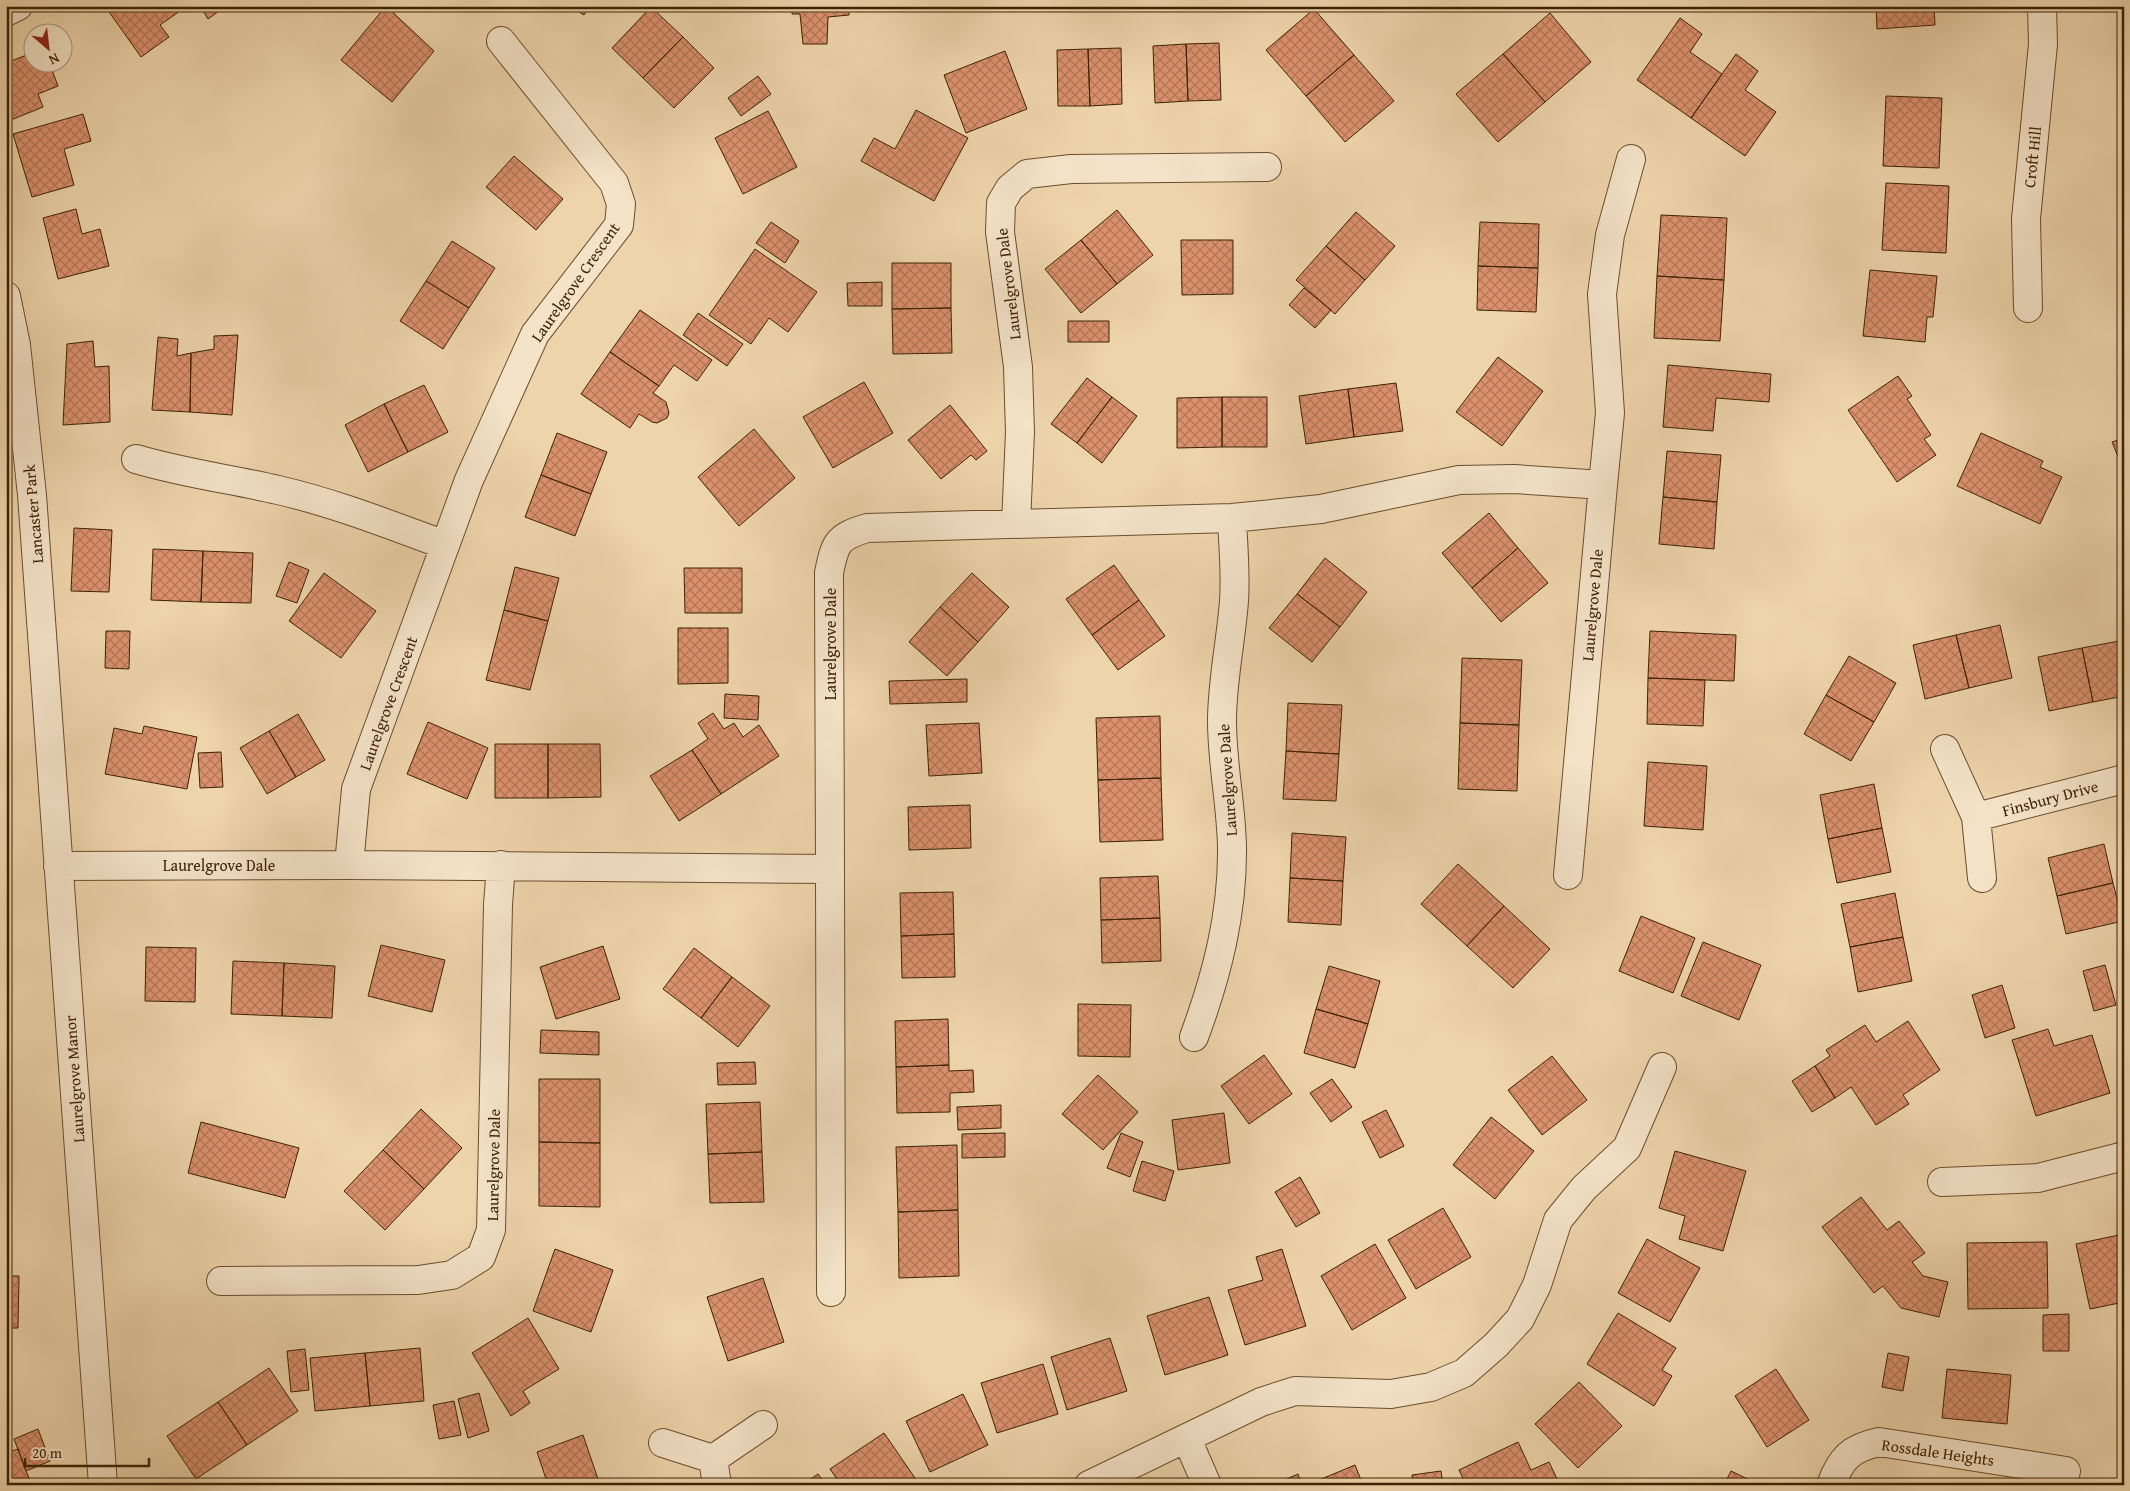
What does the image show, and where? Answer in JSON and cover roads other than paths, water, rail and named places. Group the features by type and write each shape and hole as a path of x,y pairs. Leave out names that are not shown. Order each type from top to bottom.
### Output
{"street":[{"path":"6,12 18,6"},
{"name":"Croft Hill","path":"2028,308 2026,219 2043,44 2042,6"},
{"name":"Laurelgrove Crescent","path":"349,864 356,789 469,480 535,334 619,225 621,204 614,183 501,41"},
{"name":"Laurelgrove Dale","path":"1568,875 1610,413 1602,294 1610,235 1631,159"},
{"name":"Laurelgrove Dale","path":"1016,524 1020,432 1018,367 1000,232 1001,203 1010,188 1028,174 1071,169 1267,167"},
{"name":"Lancaster Park","path":"6,296 11,346 32,495 46,673"},
{"path":"136,459 177,471 278,490 360,514 445,545"},
{"name":"Laurelgrove Dale","path":"832,1292 830,573 834,551 846,535 867,528 1232,518 1321,509 1459,480 1514,478 1603,485"},
{"name":"Laurelgrove Dale","path":"1194,1037 1210,996 1222,949 1230,895 1232,845 1222,722 1224,674 1234,600 1232,518"},
{"name":"Laurelgrove Manor","path":"46,673 58,866 103,1485"},
{"path":"1945,749 1976,817 1982,878"},
{"name":"Finsbury Drive","path":"1976,817 2124,778"},
{"name":"Laurelgrove Dale","path":"58,866 349,864 830,869"},
{"name":"Laurelgrove Dale","path":"221,1281 418,1280 452,1275 481,1257 491,1230 501,865"},
{"path":"1089,1485 1188,1439 1261,1402 1295,1391 1391,1394 1431,1387 1464,1373 1496,1345 1520,1319 1537,1285 1558,1220 1584,1188 1626,1148 1662,1067"},
{"path":"1942,1182 2038,1178 2124,1156"},
{"path":"663,1443 715,1472 763,1425"},
{"path":"1188,1439 1207,1485"},
{"name":"Rossdale Heights","path":"1831,1485 1845,1458 1860,1446 1878,1442 2066,1471"}]}
